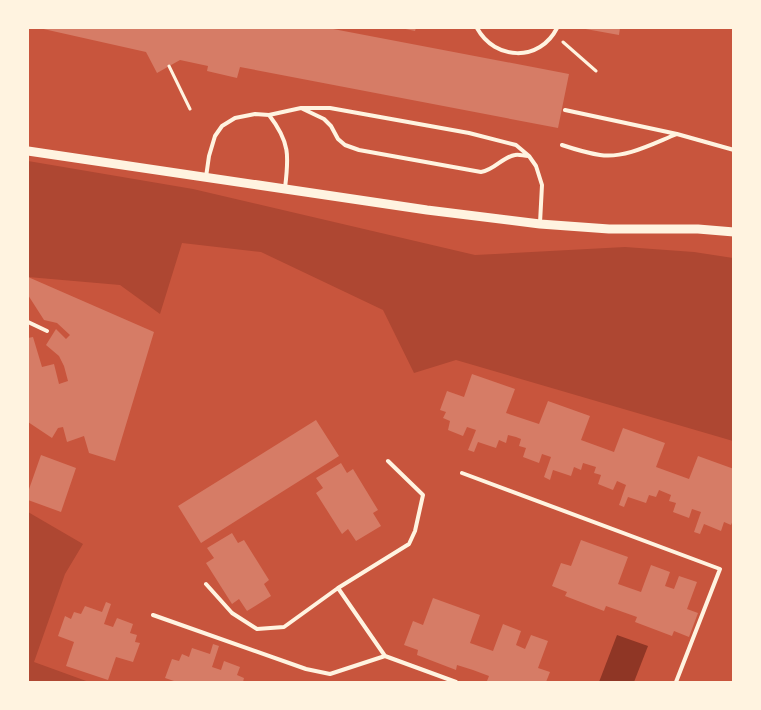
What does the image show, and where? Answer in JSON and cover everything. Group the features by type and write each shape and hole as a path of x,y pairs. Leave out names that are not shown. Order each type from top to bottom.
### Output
{"street":[{"path":"28,151 427,210 540,224 609,229 698,229 734,232"}],"lane":[{"path":"477,28 491,45 504,51 518,53 531,51 544,44 557,28"},
{"path":"301,108 315,113 324,119 331,126 338,139 345,145 359,150 481,172 489,171 504,160 515,155 529,156"},
{"path":"206,177 209,156 215,136 222,126 235,118 255,114 269,115 301,108 330,108 469,133 516,145 529,156 536,166 542,185 540,224"},
{"path":"565,110 677,134 734,150"},
{"path":"269,115 281,130 287,148 288,160 285,188"},
{"path":"562,145 601,156 614,156 631,152 677,134"},
{"path":"28,322 47,330"},
{"path":"206,584 232,613 257,629 284,627 338,588 409,544 415,531 423,495 388,461"},
{"path":"462,473 720,569 676,682"},
{"path":"338,588 385,656 456,682"},
{"path":"153,614 306,669 330,674 385,656"}],"path":[{"path":"554,34 596,71"},
{"path":"169,66 190,110"}],"shaded area":[{"path":"28,161 193,189 475,255 625,247 694,252 733,258 733,441 456,360 414,373 383,310 261,252 182,243 160,314 120,285 28,277"},
{"path":"28,512 83,544 65,574 34,662 89,682 28,682"},
{"path":"617,635 648,646 634,682 599,682"}],"building":[{"path":"39,28 328,28 569,74 558,128 240,67 237,78 207,71 208,66 180,60 157,73 146,52"},
{"path":"401,28 416,28 415,31"},
{"path":"580,28 620,28 619,35"},
{"path":"28,277 154,332 115,461 89,453 84,436 67,442 63,427 58,428 52,438 28,422 28,338 33,337 42,367 54,364 59,384 68,381 64,366 59,356 46,345 56,329 66,339 70,335 57,323 44,320 28,295"},
{"path":"472,374 515,389 506,413 539,424 548,401 590,416 581,440 614,452 623,428 665,443 656,467 689,479 698,456 734,469 734,490 732,495 734,495 734,518 731,525 724,522 721,531 704,524 700,534 694,532 701,512 692,509 689,518 673,512 676,503 669,501 671,495 659,490 656,497 649,495 646,503 628,497 624,507 619,505 626,485 617,481 613,490 598,484 601,475 594,473 596,467 583,463 581,470 574,467 571,476 553,470 550,480 544,477 551,457 542,454 539,463 523,457 526,448 519,446 521,439 516,437 508,435 506,443 499,440 496,448 478,442 474,452 468,450 476,430 467,427 463,436 448,430 450,421 443,418 446,412 440,410 447,391 464,397"},
{"path":"316,420 339,456 201,543 178,506"},
{"path":"41,455 76,468 61,512 28,500 28,492"},
{"path":"341,463 347,473 353,469 378,510 373,513 381,526 356,541 348,529 342,534 316,493 323,488 316,478"},
{"path":"232,533 238,543 244,540 269,580 264,584 271,596 247,611 239,599 232,604 206,563 214,558 207,548"},
{"path":"581,540 628,557 618,584 641,592 651,565 670,572 665,586 674,589 679,576 697,582 687,609 698,613 689,637 674,631 672,636 635,622 637,617 606,606 604,611 565,596 567,592 552,586 561,563 571,566"},
{"path":"433,598 480,615 470,643 493,651 503,624 521,631 516,645 525,649 531,635 548,641 538,668 550,672 546,682 491,682 487,681 489,676 473,670 457,665 456,670 417,655 418,650 404,645 413,621 423,625"},
{"path":"106,602 111,604 104,624 113,627 117,618 133,624 130,633 137,635 135,642 140,643 133,662 116,657 108,680 66,666 74,642 58,636 65,616 71,619 74,612 81,614 85,606 102,612"},
{"path":"213,644 219,646 212,667 221,670 224,661 240,667 237,675 244,678 243,682 177,682 165,678 172,659 179,661 182,654 189,657 192,648 210,654"}]}
